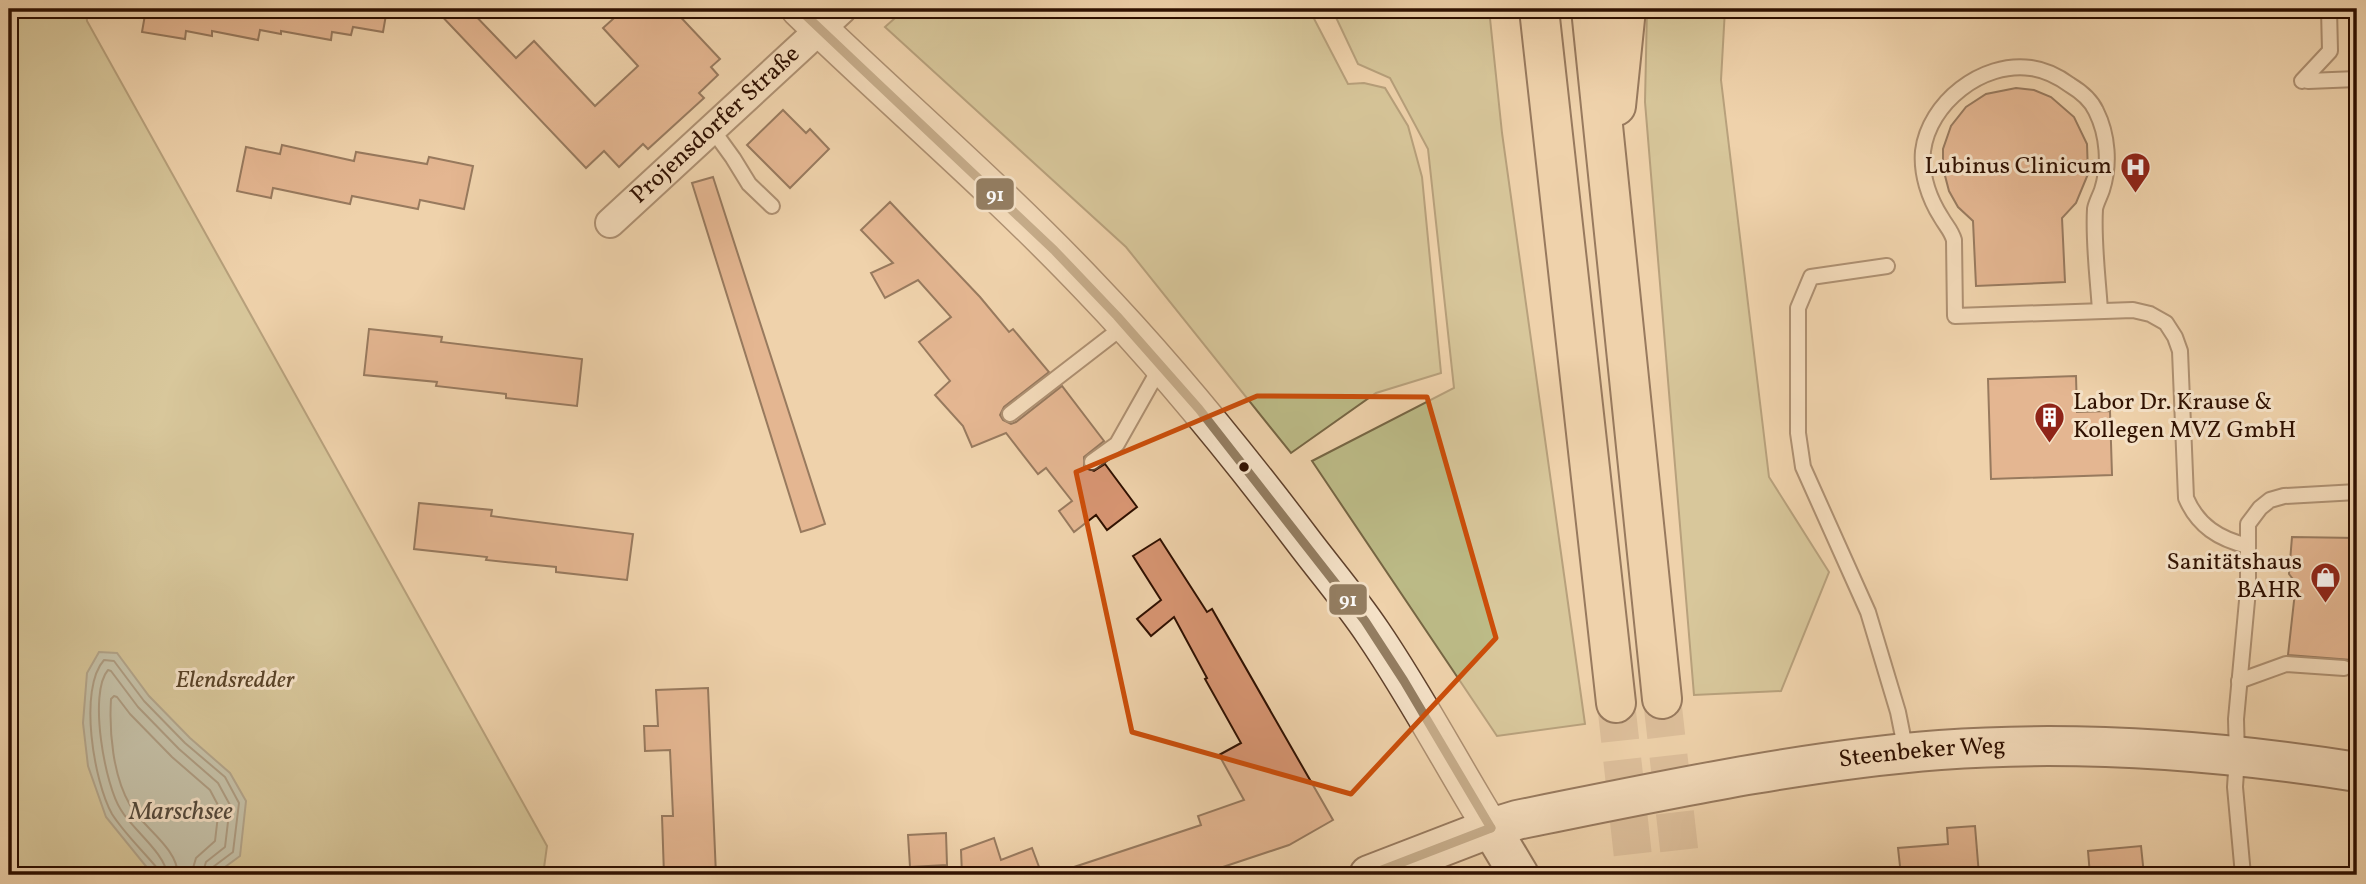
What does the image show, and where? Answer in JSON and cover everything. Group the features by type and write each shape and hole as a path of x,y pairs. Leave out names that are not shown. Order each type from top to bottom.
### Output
{"highway":[{"path":"1539,9 1616,703"},
{"path":"1591,9 1662,699"},
{"path":"1608,167 1626,9"}],"main road":[{"name":"Steenbeker Weg","path":"1491,828 1529,818 1769,771 1906,753 2008,748 2148,750 2237,757 2357,772"},
{"path":"1369,875 1491,828"},
{"name":"Projensdorfer Straße","path":"1491,828 1519,875"}],"street":[{"name":"Projensdorfer Straße","path":"610,223 712,130 820,16 1089,286 1161,366 1261,485 1371,630 1491,828"}],"lane":[{"path":"2329,9 2330,51 2305,81 2357,79"},
{"path":"2357,21 2357,41"},
{"path":"2100,311 2095,207 2106,175 2106,141 2097,112 2089,100 2059,77 2029,68 1995,72 1977,79 1959,90 1939,110 1927,136 1923,166 1929,193 1943,220 1951,229 1954,240 1955,316 2100,311 2142,312 2159,318 2171,330 2180,351 2186,498 2194,515 2207,529 2232,542 2248,546"},
{"path":"712,130 749,184 772,206"},
{"path":"1887,266 1811,277 1798,308 1798,433 1803,467 1868,612 1898,712 1906,753"},
{"path":"1010,414 1124,326"},
{"path":"1092,462 1117,444 1161,366"},
{"path":"2243,875 2235,787 2236,719 2244,644 2248,524 2270,500 2284,496 2357,492"},
{"path":"2239,681 2286,664 2344,668"}],"highlighted area":[{"path":"1257,396 1427,397 1496,638 1351,794 1132,732 1076,472"}],"green space":[{"name":"Elendsredder","path":"9,9 86,9 87,21 547,846 543,875 9,875"},
{"path":"905,9 1309,9 1348,84 1364,83 1385,88 1408,126 1422,177 1441,373 1376,393 1291,453 1126,247 885,27"},
{"path":"1332,9 1489,9 1502,133 1585,724 1497,736 1312,461 1454,388 1428,149 1390,78 1358,64"},
{"path":"1647,9 1725,9 1721,80 1769,477 1829,572 1781,691 1694,695 1645,102"}],"water":[{"name":"Marschsee","path":"99,652 117,653 149,696 190,738 230,773 246,801 240,856 214,875 153,875 106,817 88,766 83,723 87,673"}],"building":[{"path":"146,9 387,9 383,32 353,27 351,35 332,32 331,40 260,30 258,40 212,31 212,36 186,31 185,39 142,32"},
{"path":"435,9 469,9 516,58 534,41 595,106 638,66 603,28 624,9 673,9 720,59 711,67 718,75 699,93 704,98 648,149 643,144 619,167 604,151 586,168"},
{"path":"2016,88 2034,90 2051,97 2074,117 2087,144 2088,174 2076,203 2062,218 2065,282 1976,286 1973,221 1958,207 1949,191 1943,168 1943,149 1951,126 1966,107 1986,94"},
{"path":"783,110 806,133 810,129 829,149 790,188 747,145"},
{"path":"282,145 354,161 356,152 427,164 429,157 473,166 464,209 420,200 418,209 352,196 350,204 273,188 271,198 237,191 246,147 280,154"},
{"path":"713,177 825,524 801,532 692,183"},
{"path":"890,202 980,297 1009,332 1013,329 1049,372 1004,407 1000,415 1003,420 1011,424 1016,422 1062,386 1104,441 1084,457 1084,467 1094,471 1105,464 1137,507 1107,530 1096,515 1074,532 1059,511 1072,501 1046,468 1038,474 1006,433 972,447 963,426 935,395 950,381 919,342 951,317 918,280 885,298 871,273 893,263 861,230"},
{"path":"369,329 442,337 441,342 582,359 577,406 436,386 437,382 364,375"},
{"name":"Labor Dr. Krause & Kollegen MVZ GmbH","path":"2076,376 2077,412 2110,411 2112,475 1991,479 1988,379"},
{"path":"419,503 492,510 491,516 633,534 627,580 556,572 556,567 414,549"},
{"name":"Sanitätshaus BAHR","path":"2292,537 2357,538 2357,630 2352,660 2288,655 2296,583 2289,574"},
{"path":"1160,539 1207,612 1212,609 1333,820 1289,845 1199,875 1063,875 1062,871 1201,825 1198,816 1244,800 1219,755 1241,743 1174,617 1151,636 1137,619 1161,600 1133,556"},
{"path":"708,688 716,875 664,875 662,816 673,816 670,750 645,751 644,726 658,726 656,690"},
{"path":"1975,826 1979,875 1901,875 1898,848 1948,844 1947,828"},
{"path":"946,833 947,865 910,867 908,835"},
{"path":"994,838 1001,860 1032,848 1042,875 962,875 961,850"},
{"path":"2141,846 2144,875 2090,875 2088,851"}],"tunnel":[{"path":"1662,699 1682,875"},
{"path":"1616,703 1635,875"}],"transit line":[{"name":"91","path":"799,9 1054,250 1199,409 1365,621 1404,681 1491,828"},
{"name":"91","path":"1369,875 1491,828"}],"place":[{"name":"Lubinus Clinicum","path":"2135,194"},
{"name":"Labor Dr. Krause & Kollegen MVZ GmbH","path":"2050,444"},
{"name":"Sanitätshaus BAHR","path":"2325,604"}]}
